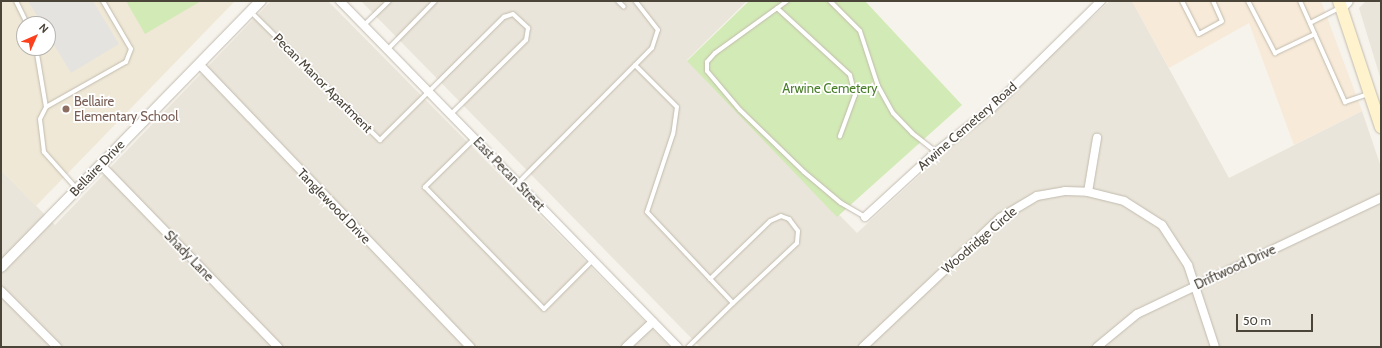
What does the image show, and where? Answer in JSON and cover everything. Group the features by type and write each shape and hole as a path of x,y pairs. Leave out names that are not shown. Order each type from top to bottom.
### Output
{"main road":[{"path":"1343,3 1370,93 1378,102 1381,127"}],"street":[{"name":"Bellaire Drive","path":"1,267 261,1"},
{"name":"East Pecan Street","path":"340,1 678,347"},
{"name":"Arwine Cemetery Road","path":"865,217 936,152 992,108 1101,1"},
{"name":"Tanglewood Drive","path":"199,64 470,347"},
{"path":"1088,192 1097,138"},
{"name":"Shady Lane","path":"100,165 278,347"},
{"name":"Woodridge Circle","path":"863,347 1000,218 1037,196 1088,192 1124,201 1162,225 1188,265 1215,347"},
{"name":"Driftwood Drive","path":"1097,347 1124,322 1195,285 1381,198"},
{"path":"1,291 57,347"},
{"path":"626,347 653,322"}],"lane":[{"path":"16,1 23,16"},
{"path":"77,189 44,152 40,119 46,107 126,62 131,49 103,1"},
{"path":"364,26 389,1"},
{"path":"387,50 435,1"},
{"path":"618,1 624,7"},
{"path":"518,183 652,48 658,30 635,1"},
{"path":"787,1 715,53 707,62 707,71 729,99 804,172 841,203 865,217"},
{"path":"830,1 860,31 878,86 893,113 912,134 936,152"},
{"path":"1182,1 1199,34 1222,21 1212,1"},
{"path":"1248,1 1275,53 1315,34"},
{"path":"1300,1 1345,102 1370,93"},
{"path":"1310,23 1343,3"},
{"path":"777,8 850,75 856,95 840,136"},
{"name":"Pecan Manor Apartment","path":"251,12 380,140 429,92"},
{"path":"429,92 504,17 513,14 526,24 529,33 526,40 450,114"},
{"path":"37,56 46,107"},
{"path":"635,65 677,106 673,134 647,212 734,303"},
{"path":"474,138 425,187 544,309 593,260"},
{"path":"688,347 796,243 798,231 792,222 781,216 770,221 710,279"}],"shaded area":[{"name":"Bellaire Elementary School","path":"1,1 235,1 36,206 1,170"},
{"path":"28,1 93,1 119,44 71,73 56,48 56,16 37,16"},
{"path":"271,1 328,1 670,347 1,347 1,170 55,225"},
{"path":"361,1 747,1 687,60 857,233 1110,1 1132,1 1229,178 1362,111 1381,167 1381,347 700,347"},
{"path":"1132,1 1321,1 1362,111 1294,145 1249,23 1169,68"},
{"path":"1366,1 1381,1 1381,80 1359,8"}],"green space":[{"path":"126,1 201,1 145,34"},
{"name":"Arwine Cemetery","path":"749,1 865,1 962,105 837,217 687,61"}],"place":[{"name":"Bellaire Elementary School","path":"66,109"}]}
